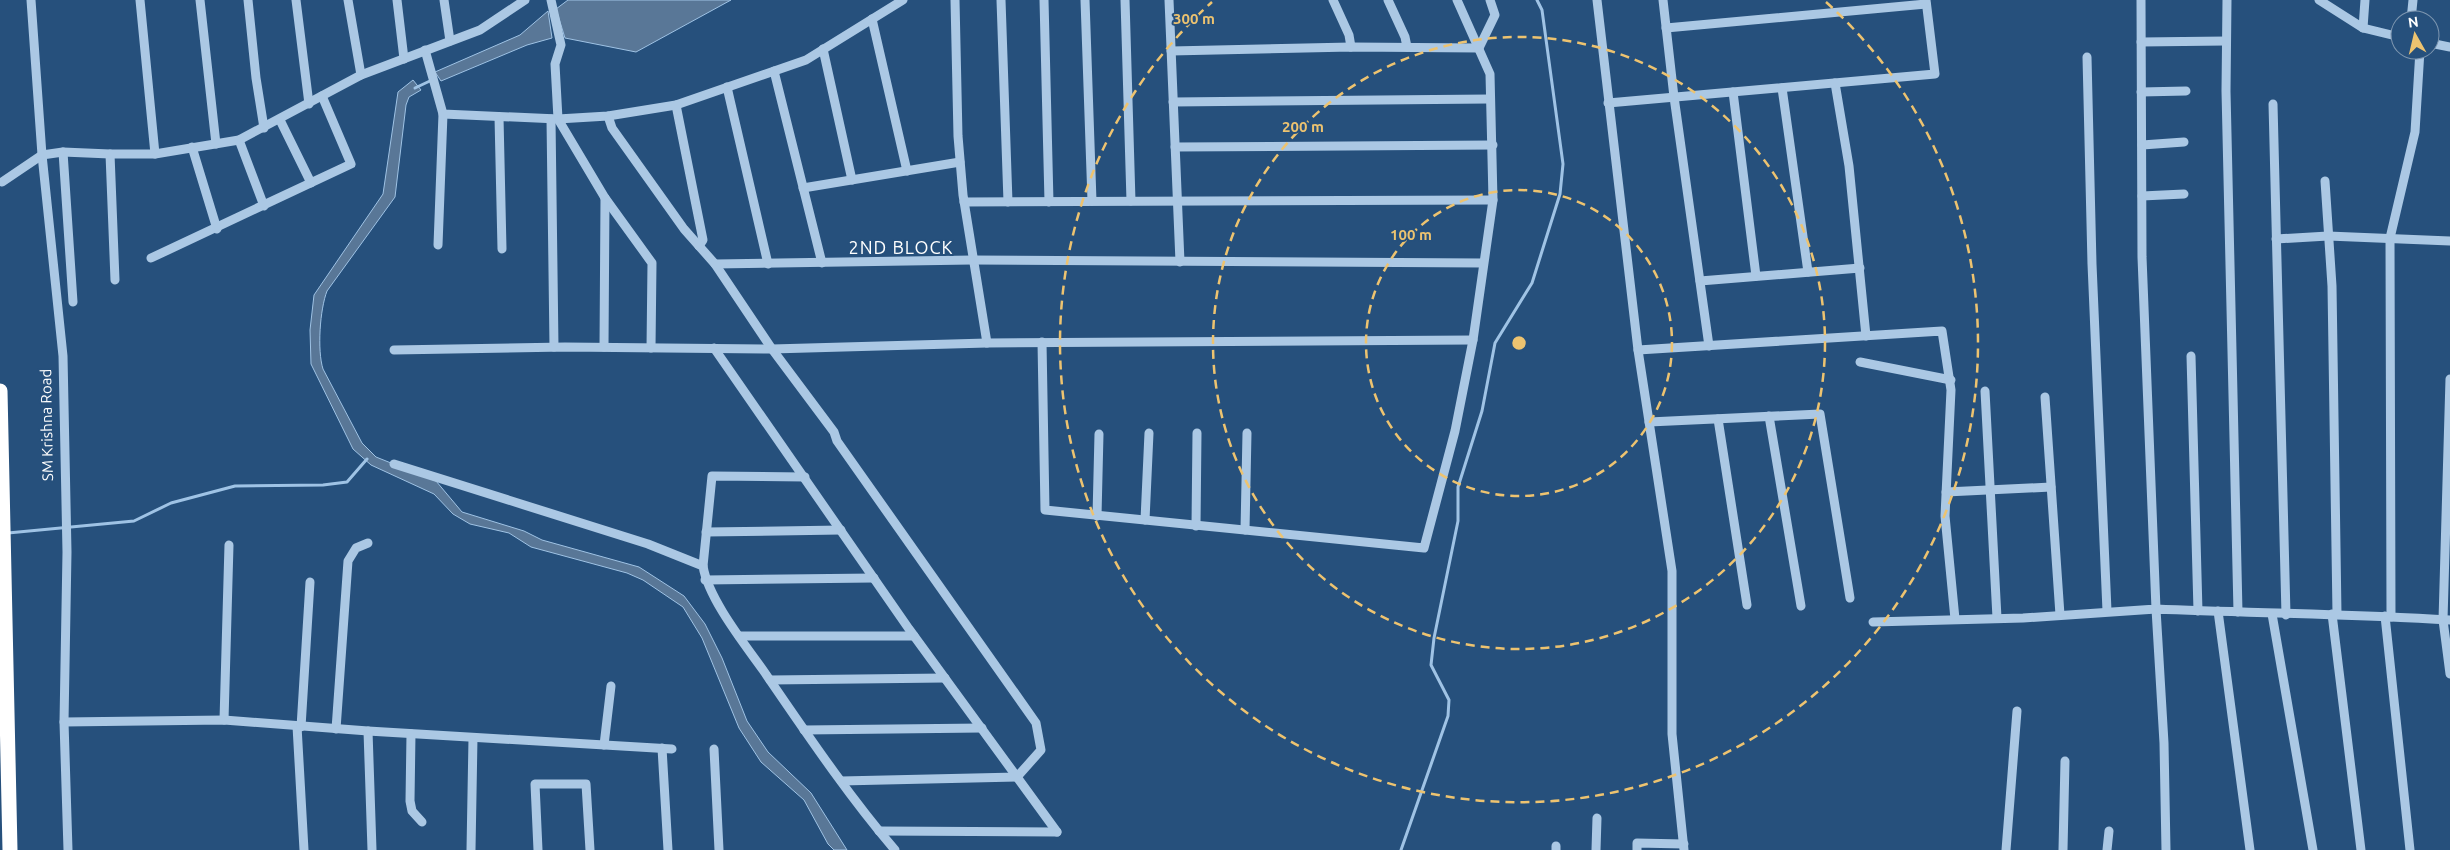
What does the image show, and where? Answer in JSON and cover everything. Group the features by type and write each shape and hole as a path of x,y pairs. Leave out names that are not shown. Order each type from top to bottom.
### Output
{"highway":[{"path":"0,391 3,609 10,850"}],"street":[{"name":"SM Krishna Road","path":"31,0 42,155 63,356 67,552 64,722 68,850"},
{"path":"140,0 155,154"},
{"path":"200,0 216,144"},
{"path":"248,0 256,78 264,128"},
{"path":"296,0 309,104"},
{"path":"348,0 361,75"},
{"path":"397,0 404,59"},
{"path":"444,0 450,41"},
{"path":"2,182 42,155 63,152 155,154 239,140 280,120 361,75 480,30 524,0"},
{"path":"443,114 554,119 608,116 676,105 806,60 903,0"},
{"path":"955,0 960,162 972,260 987,342"},
{"path":"1001,0 1008,202"},
{"path":"1044,0 1049,202"},
{"path":"1086,0 1092,201"},
{"path":"1125,0 1131,201"},
{"path":"1168,0 1180,262"},
{"path":"1333,0 1349,35 1351,47"},
{"path":"1388,0 1405,37 1407,47"},
{"path":"1042,342 1045,510 1424,548 1455,431 1473,340 1493,200 1493,145 1489,99 1490,74 1457,0"},
{"path":"1480,48 1495,15 1490,0"},
{"path":"1597,0 1638,350 1672,571 1672,734 1684,847 1637,843 1637,850"},
{"path":"1663,0 1674,97 1709,346"},
{"path":"2140,0 2142,266 2156,609 2164,743 2166,850"},
{"path":"2227,0 2226,42 2238,612"},
{"path":"2319,0 2363,28 2390,35"},
{"path":"2363,28 2365,0"},
{"path":"552,2 561,40 555,64 554,347"},
{"path":"1608,103 1935,74 1926,2 1666,28"},
{"path":"872,19 907,171"},
{"path":"2141,42 2226,42"},
{"path":"1171,51 1351,47 1480,48"},
{"path":"823,49 852,180"},
{"path":"425,50 443,114 438,246"},
{"path":"2087,57 2092,264 2107,611"},
{"path":"2410,850 2388,616 2390,238 2415,132 2419,60"},
{"path":"774,70 822,263"},
{"path":"1835,83 1849,166 1866,336"},
{"path":"727,87 768,264"},
{"path":"1782,88 1808,272"},
{"path":"2141,92 2186,91"},
{"path":"1732,92 1756,276"},
{"path":"151,258 217,229 351,164 322,96"},
{"path":"1173,102 1489,99"},
{"path":"2273,104 2286,615"},
{"path":"676,105 703,240 699,246"},
{"path":"608,116 612,128 684,229 715,264 772,349 834,432 837,441 1036,722 1041,750 1017,777 841,781"},
{"path":"499,117 502,249"},
{"path":"554,119 605,198 652,263 651,348"},
{"path":"280,120 311,183"},
{"path":"239,140 264,206"},
{"path":"2142,144 2184,142"},
{"path":"1175,147 1493,145"},
{"path":"192,147 217,229"},
{"path":"63,152 73,302"},
{"path":"110,154 116,280"},
{"path":"803,188 960,162"},
{"path":"2325,182 2332,286 2334,614 2361,850"},
{"path":"2142,196 2184,194"},
{"path":"604,347 605,198"},
{"path":"964,202 1493,200"},
{"path":"2276,239 2328,236 2450,240"},
{"path":"715,264 972,260 1483,264"},
{"path":"1700,281 1860,268"},
{"path":"1638,350 1942,331 1951,380 1945,516 1955,619"},
{"path":"394,350 554,347 772,349 987,342 1473,340"},
{"path":"714,348 914,636 1057,832 879,831"},
{"path":"2191,356 2198,611"},
{"path":"1860,362 1951,380"},
{"path":"2450,379 2447,620 2450,674"},
{"path":"1985,391 1997,618"},
{"path":"2045,397 2060,615"},
{"path":"1649,422 1820,414 1850,598"},
{"path":"1769,416 1801,606"},
{"path":"1718,419 1747,604"},
{"path":"1145,520 1149,433"},
{"path":"1196,526 1197,433"},
{"path":"1245,530 1246,433"},
{"path":"1097,516 1100,434"},
{"path":"394,464 648,544 703,566"},
{"path":"805,477 712,476 703,566 705,580 739,636 804,730 879,831 896,850"},
{"path":"1946,492 2051,487"},
{"path":"706,532 841,530"},
{"path":"336,729 348,561 356,548 368,543"},
{"path":"224,720 229,545"},
{"path":"705,580 874,578"},
{"path":"304,850 299,726 310,582"},
{"path":"1873,622 1997,618 2156,609 2286,615 2388,616 2447,620"},
{"path":"2218,612 2250,850"},
{"path":"2272,614 2313,850"},
{"path":"739,636 914,636"},
{"path":"770,680 944,678"},
{"path":"604,745 611,686"},
{"path":"2006,850 2017,711"},
{"path":"64,722 224,720 411,734 672,749"},
{"path":"804,730 982,728"},
{"path":"368,731 372,850"},
{"path":"411,734 410,801 412,811 422,822"},
{"path":"471,850 473,738"},
{"path":"662,748 668,850"},
{"path":"714,749 719,850"},
{"path":"2063,850 2065,761"},
{"path":"538,850 535,784 586,784 590,850"},
{"path":"1596,850 1597,818"},
{"path":"2107,850 2109,831"}],"water":[{"path":"568,0 731,0 636,52 565,38 556,9"},
{"path":"548,11 552,38 527,45 441,81 435,72 520,35"},
{"path":"413,80 421,90 409,97 406,105 395,197 327,291 321,319 320,351 323,369 362,443 376,457 436,481 462,512 524,531 542,540 639,567 684,596 705,624 722,658 747,721 768,752 811,793 847,850 834,850 828,844 804,800 761,762 739,728 702,638 683,607 643,580 627,573 531,547 509,533 470,524 453,514 434,494 371,465 353,449 311,364 310,330 314,295 383,194 398,92"}],"waterway":[{"path":"1401,850 1448,716 1449,700 1431,665 1434,638 1458,521 1458,487 1482,411 1495,343 1532,283 1560,194 1563,164 1542,10 1537,0"},
{"path":"415,88 432,80"},
{"path":"8,533 134,521 171,503 235,486 323,485 347,482 367,459"}],"district":[{"name":"2ND BLOCK","path":"901,248"}]}
